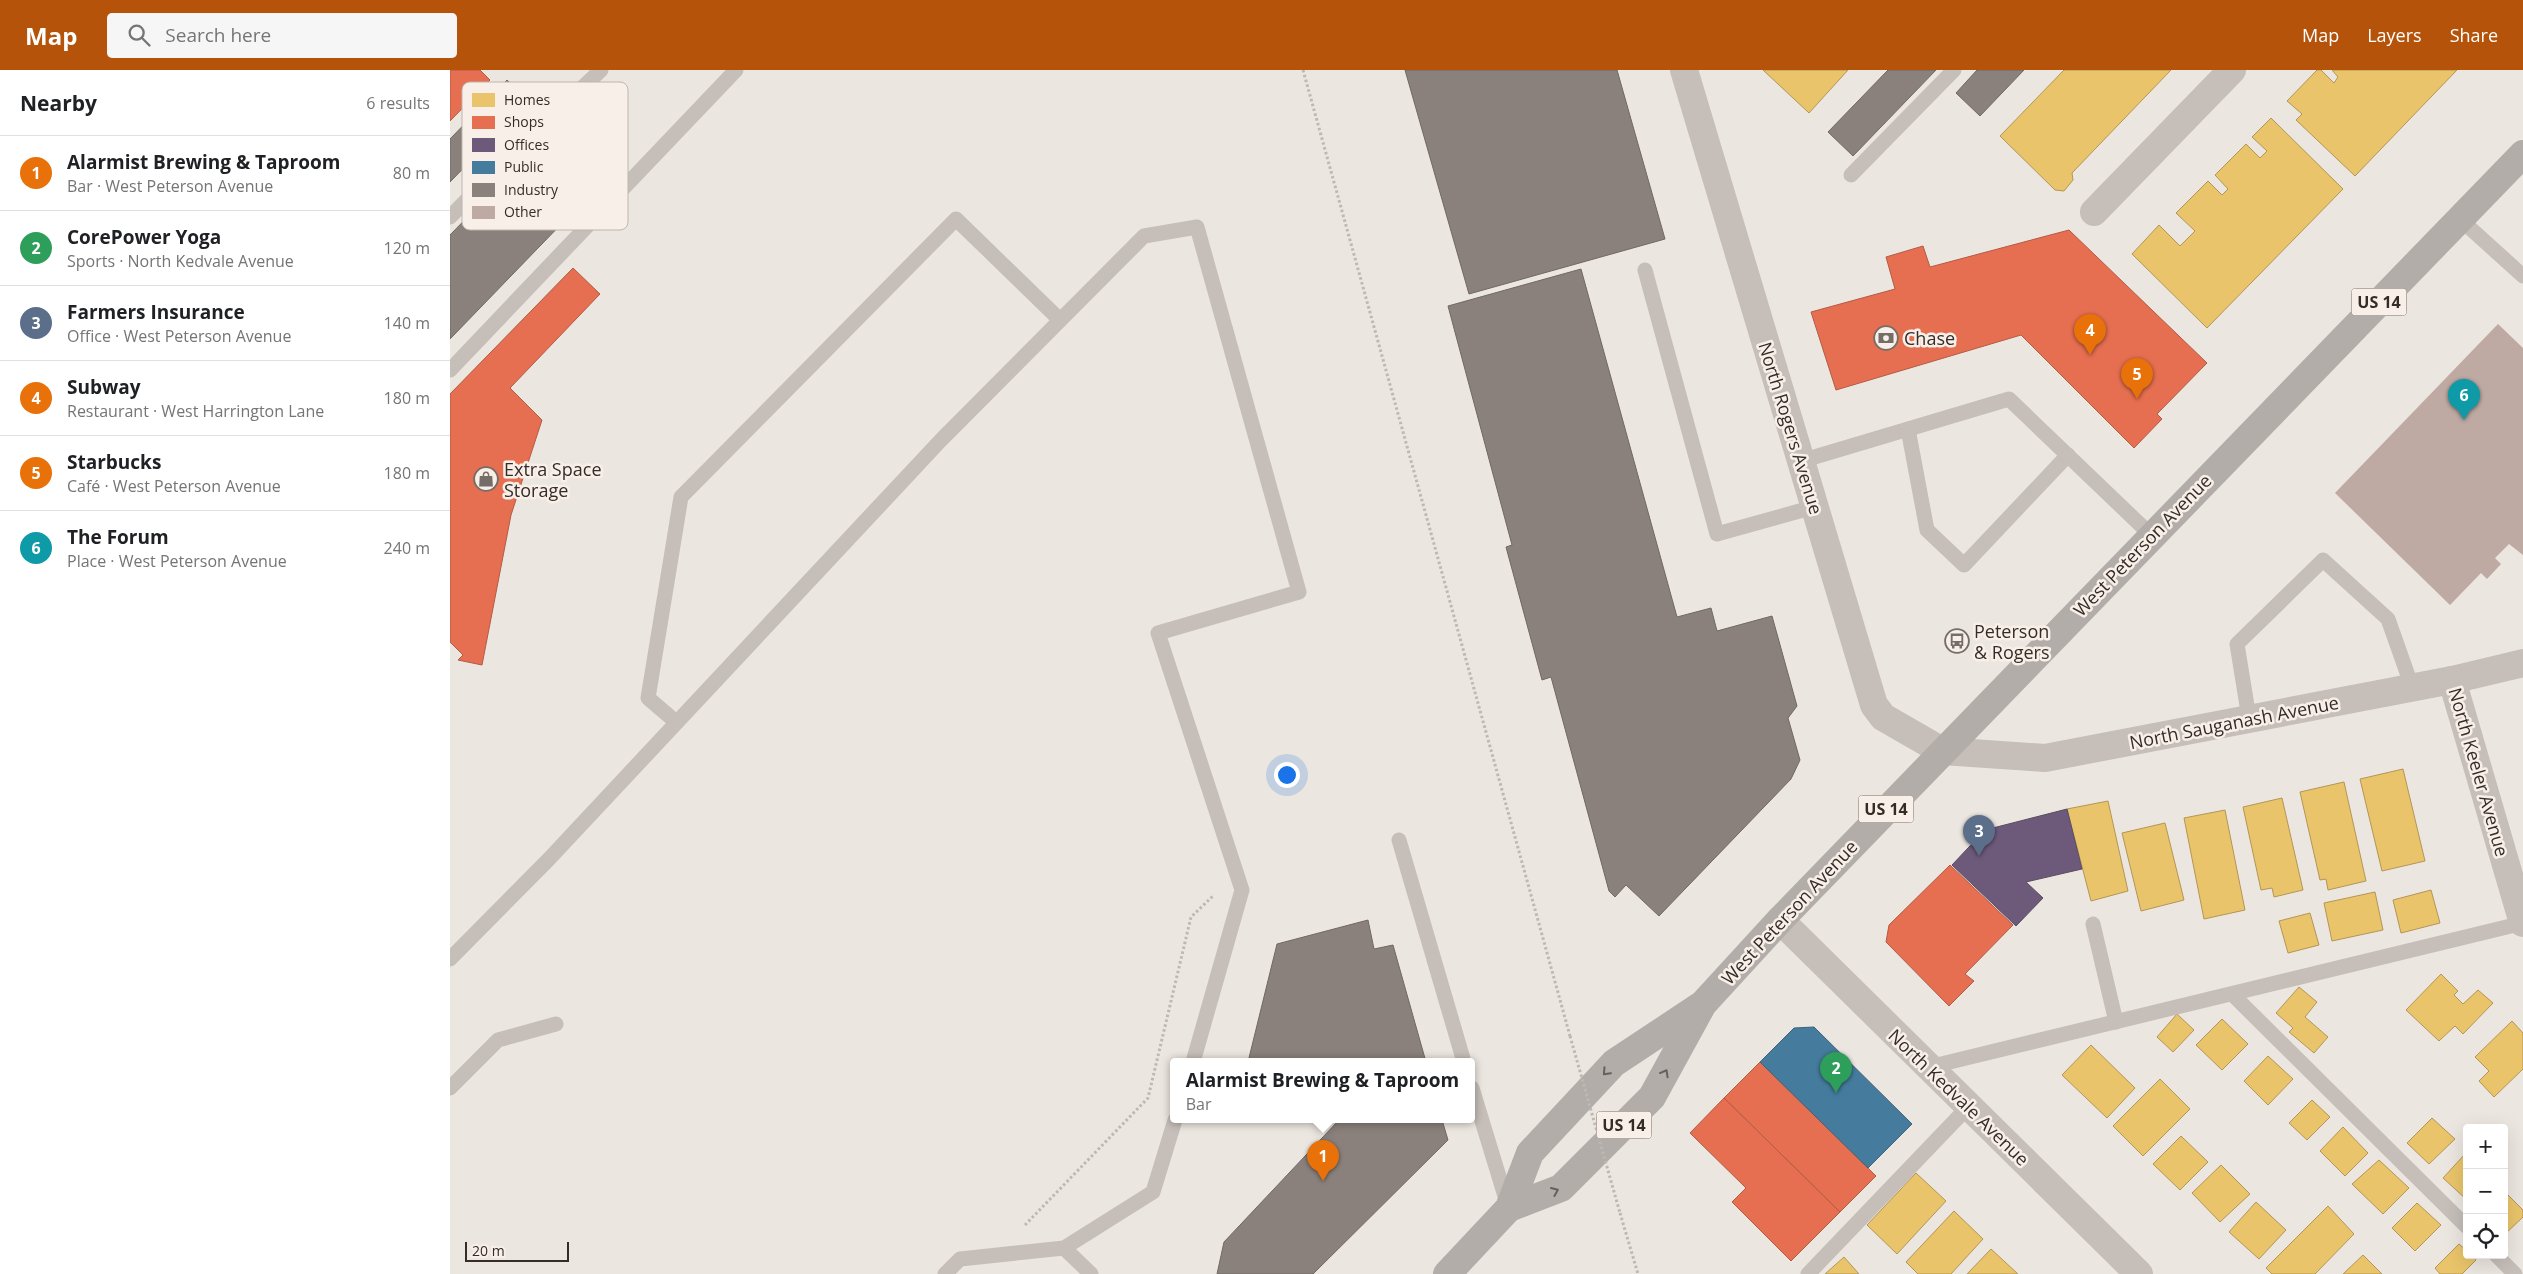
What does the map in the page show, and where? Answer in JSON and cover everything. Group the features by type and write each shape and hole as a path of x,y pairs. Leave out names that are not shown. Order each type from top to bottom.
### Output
{"main road":[{"name":"West Peterson Avenue","path":"1447,1274 1509,1208 1530,1153 1614,1064 1703,1004 1780,920 1942,751 2523,154"},
{"name":"West Peterson Avenue","path":"1509,1208 1561,1188 1652,1097 1703,1004"}],"street":[{"name":"North Rogers Avenue","path":"1684,70 1874,705 1883,717 1942,751"},
{"path":"2094,212 2232,70"},
{"name":"North Sauganash Avenue","path":"1942,751 2045,758 2452,680 2523,663"},
{"name":"North Keeler Avenue","path":"2452,680 2523,923"},
{"name":"North Kedvale Avenue","path":"1780,920 2139,1274"}],"lane":[{"path":"589,82 602,70"},
{"path":"628,183 736,70"},
{"path":"1852,175 1954,70"},
{"path":"450,218 462,206"},
{"path":"676,722 648,698 681,497 956,219 1060,320"},
{"path":"2460,219 2523,276"},
{"path":"450,959 548,859 875,510 1144,236 1197,227 1299,592 1158,633 1242,890 1194,1058"},
{"path":"450,370 583,230"},
{"path":"1645,270 1717,534 1814,507"},
{"path":"1801,461 2009,399 2151,535"},
{"path":"1908,429 1927,530 1964,564 2068,455"},
{"path":"2249,718 2237,644 2323,560 2388,618 2412,687"},
{"path":"1399,840 1463,1058"},
{"path":"1929,1067 2523,923"},
{"path":"2093,924 2116,1022"},
{"path":"2232,994 2463,1222"},
{"path":"450,1088 498,1040 556,1024"},
{"path":"1475,1098 1509,1208"},
{"path":"1808,1274 1969,1106"},
{"path":"945,1274 960,1259 1064,1248 1153,1192 1174,1123"},
{"path":"1064,1248 1091,1274"},
{"path":"2500,1259 2515,1274"}],"path":[{"path":"1303,70 1570,1036 1638,1274"},
{"path":"995,1256 1148,1098 1191,917 1218,891"}],"building: Homes":[{"path":"1763,70 1848,70 1809,113"},
{"path":"2064,70 2171,70 2072,173 2073,180 2064,191 2055,190 2000,136"},
{"path":"2317,70 2321,70 2334,83 2338,77 2332,70 2457,70 2355,176 2296,120 2302,114 2287,101"},
{"path":"2271,118 2343,189 2207,328 2132,254 2159,225 2180,246 2195,231 2176,213 2208,181 2222,195 2228,189 2215,175 2246,144 2260,158 2267,151 2252,137"},
{"path":"2403,769 2425,861 2382,871 2360,779"},
{"path":"2344,782 2366,881 2328,890 2326,879 2320,880 2300,792"},
{"path":"2282,798 2303,890 2274,897 2272,888 2261,890 2243,807"},
{"path":"2108,801 2128,891 2091,901 2067,809"},
{"path":"2225,810 2245,910 2204,919 2184,818"},
{"path":"2165,823 2184,900 2141,911 2122,833"},
{"path":"2431,890 2440,923 2401,933 2393,900"},
{"path":"2375,892 2383,930 2332,941 2324,903"},
{"path":"2310,913 2319,945 2288,953 2279,921"},
{"path":"2441,974 2458,991 2454,995 2463,1004 2478,990 2493,1003 2463,1034 2455,1026 2439,1041 2406,1010"},
{"path":"2299,987 2317,1002 2305,1017 2328,1037 2314,1053 2289,1032 2293,1028 2276,1013"},
{"path":"2177,1014 2194,1030 2173,1052 2157,1037"},
{"path":"2222,1019 2248,1044 2222,1070 2196,1045"},
{"path":"2512,1021 2523,1033 2523,1069 2494,1097 2479,1081 2489,1071 2475,1057"},
{"path":"2091,1045 2135,1088 2107,1118 2062,1075"},
{"path":"2268,1056 2293,1079 2268,1105 2244,1081"},
{"path":"2160,1079 2190,1109 2143,1156 2113,1126"},
{"path":"2312,1100 2330,1117 2307,1140 2289,1123"},
{"path":"2432,1118 2455,1139 2429,1164 2407,1143"},
{"path":"2343,1127 2368,1153 2345,1176 2320,1151"},
{"path":"2181,1136 2208,1162 2180,1190 2153,1164"},
{"path":"2463,1156 2463,1196 2443,1178"},
{"path":"2379,1160 2409,1188 2383,1214 2352,1184"},
{"path":"2221,1165 2250,1194 2220,1222 2192,1193"},
{"path":"1916,1173 1946,1201 1897,1254 1867,1225"},
{"path":"2508,1195 2523,1210 2523,1217 2508,1231"},
{"path":"2256,1202 2286,1230 2259,1259 2229,1232"},
{"path":"2417,1203 2441,1225 2415,1251 2392,1228"},
{"path":"2328,1206 2354,1234 2315,1274 2272,1274 2266,1268"},
{"path":"1954,1211 1983,1239 1951,1274 1918,1274 1906,1262"},
{"path":"2459,1244 2463,1248 2463,1259 2476,1260 2462,1274 2440,1274 2435,1268"},
{"path":"1991,1249 2018,1274 1967,1274"},
{"path":"2363,1255 2382,1274 2343,1274"},
{"path":"1844,1257 1859,1274 1825,1274"}],"building: Shops":[{"path":"450,70 480,70 490,80 488,82 462,82 462,109 450,121"},
{"path":"2069,230 2207,363 2157,414 2162,419 2134,448 2021,335 1836,390 1811,312 1895,289 1886,257 1923,246 1930,267"},
{"name":"Extra Space Storage","path":"573,268 600,294 510,388 542,420 511,515 482,665 458,660 463,655 450,642 450,394"},
{"path":"1950,865 2013,925 1965,974 1974,981 1949,1006 1886,942 1889,925"},
{"path":"1760,1062 1876,1176 1840,1212 1724,1098"},
{"path":"1724,1098 1840,1212 1791,1261 1732,1202 1746,1188 1690,1133"}],"building: Offices":[{"path":"2067,809 2082,869 2026,882 2043,898 2016,926 1952,865 1985,830"}],"building: Public":[{"path":"1814,1027 1912,1124 1868,1168 1760,1062 1794,1028"}],"building: Industry":[{"path":"1405,70 1617,70 1665,239 1469,294"},
{"path":"1888,70 1936,70 1853,156 1828,132"},
{"path":"1977,70 2024,70 1980,116 1956,93"},
{"path":"462,127 462,170 450,182 450,139"},
{"path":"462,223 462,230 555,230 450,339 450,235"},
{"path":"1581,269 1677,617 1711,608 1717,631 1772,616 1797,706 1788,718 1800,760 1791,779 1659,916 1626,885 1615,897 1609,891 1551,677 1542,680 1506,547 1512,545 1448,306"},
{"path":"1368,920 1374,949 1393,945 1425,1058 1249,1058 1277,944"},
{"path":"1336,1123 1443,1123 1448,1140 1313,1274 1217,1274 1224,1242"}],"building: Other":[{"path":"2498,324 2523,348 2523,555 2509,544 2495,558 2501,564 2487,579 2481,573 2450,605 2335,493"}],"place":[{"name":"Chase","path":"1886,338"},
{"name":"Subway","path":"2090,355"},
{"name":"Starbucks","path":"2137,399"},
{"name":"The Forum","path":"2464,420"},
{"name":"Extra Space Storage","path":"486,479"},
{"name":"Peterson & Rogers","path":"1957,641"},
{"name":"Farmers Insurance","path":"1979,856"},
{"name":"CorePower Yoga","path":"1836,1093"},
{"name":"Alarmist Brewing & Taproom","path":"1323,1181"}]}
